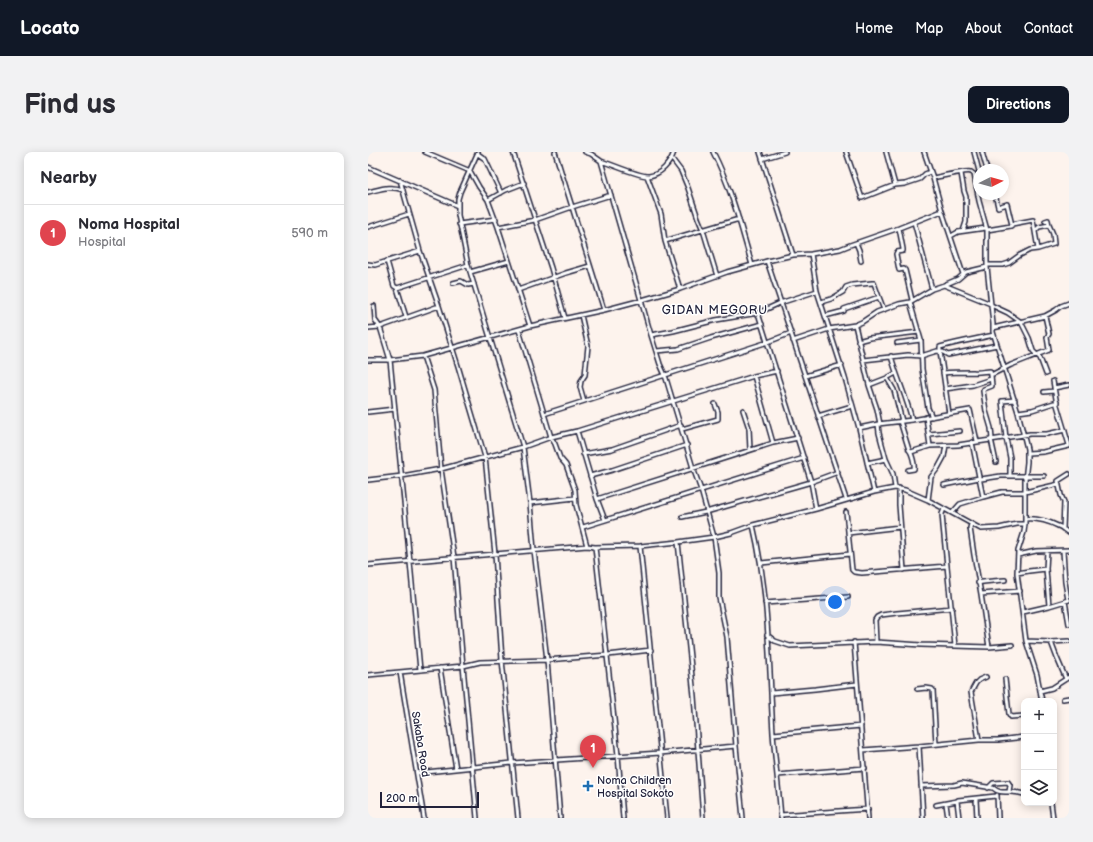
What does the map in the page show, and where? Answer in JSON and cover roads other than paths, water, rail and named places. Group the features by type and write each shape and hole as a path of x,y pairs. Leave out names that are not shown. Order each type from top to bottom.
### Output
{"street":[{"path":"425,152 470,171 488,200 496,219 530,326"},
{"path":"512,152 524,183 554,277 565,318"},
{"path":"555,152 604,310"},
{"path":"584,152 628,171 647,176 661,172 672,159 674,152"},
{"path":"713,152 721,167 739,219 752,265"},
{"path":"760,152 793,255"},
{"path":"762,159 785,152"},
{"path":"846,152 862,198 895,185 920,179 925,174 930,172"},
{"path":"886,152 895,185"},
{"path":"924,152 930,172 934,178 942,211 962,274"},
{"path":"974,152 977,164"},
{"path":"982,152 985,164"},
{"path":"501,193 484,159 478,153 458,199 459,224 468,266 523,447 547,660 560,818"},
{"path":"672,159 681,171 688,188 698,218 704,230 717,276"},
{"path":"602,161 651,335 687,445 714,537 719,573 719,598 727,636 743,818"},
{"path":"368,167 458,206"},
{"path":"934,178 972,172 974,174 986,229 987,266 994,334 1015,400 1028,453 1025,477 1025,524 1018,555 1017,573 1026,641 1037,675 1041,698"},
{"path":"961,173 966,197 966,222 963,231"},
{"path":"647,176 661,214 665,241 680,289"},
{"path":"400,180 420,251 439,306 485,457 495,554 502,660 518,818"},
{"path":"488,200 524,183"},
{"path":"368,192 394,187 403,190"},
{"path":"498,226 535,220 611,195"},
{"path":"996,200 998,207 1007,204 1012,224"},
{"path":"368,360 390,360 423,356 530,326 642,300 680,289 727,272 766,261 793,255 811,254 840,249 942,211"},
{"path":"368,227 409,214"},
{"path":"459,224 496,219"},
{"path":"665,241 739,219"},
{"path":"951,236 963,231 1011,226 1012,224 1033,220 1036,230 1038,249"},
{"path":"793,341 829,330 855,325 877,312 911,301 932,289 961,277 962,274 987,266 1003,265 1030,250 1054,244 1053,234 1048,220 1045,221"},
{"path":"914,222 932,289"},
{"path":"1036,230 1039,227 1049,224"},
{"path":"899,228 903,251 897,252 896,254 898,268 899,270 905,270 921,340 921,356 928,408 932,417"},
{"path":"856,243 861,261"},
{"path":"368,264 375,265 420,251"},
{"path":"811,254 818,291 829,330 842,365 874,492"},
{"path":"387,261 394,286 397,288 406,317"},
{"path":"470,272 509,261"},
{"path":"766,261 846,499"},
{"path":"397,288 468,266"},
{"path":"518,290 590,266"},
{"path":"453,283 461,281 468,285 474,284"},
{"path":"821,302 831,299 843,292 846,287 863,283 874,283 884,310"},
{"path":"944,285 991,304 1008,313 1020,322 1029,338 1032,349 1040,358 1046,374"},
{"path":"651,335 758,312 780,303 818,291"},
{"path":"825,316 844,311 844,309 879,297"},
{"path":"993,328 1045,316 1069,303"},
{"path":"374,306 375,320 380,327 390,360 420,670"},
{"path":"368,328 380,327 439,306"},
{"path":"758,312 804,458 811,482 816,509"},
{"path":"581,315 588,346 585,375 581,381 580,387 584,401"},
{"path":"992,375 1010,365 1049,350 1047,337 1049,334 1045,316"},
{"path":"656,351 678,349 710,338 762,324"},
{"path":"855,325 869,385 878,408 880,419 879,433 886,459 893,471 897,488 904,570"},
{"path":"519,330 551,437 560,458 566,465 574,490 576,505 587,546"},
{"path":"858,341 869,338 919,332"},
{"path":"544,414 768,342 791,333"},
{"path":"950,414 945,389 940,347 961,341 983,338 994,334"},
{"path":"897,343 921,340"},
{"path":"863,360 892,356 921,356 937,351 948,355 997,345"},
{"path":"423,356 434,390 441,469 454,558 462,666 477,818"},
{"path":"892,356 896,373 908,404 912,420"},
{"path":"805,376 842,365"},
{"path":"368,480 441,469 523,447 551,437 576,432 754,376 777,371"},
{"path":"943,372 962,371 974,373 988,371 992,375"},
{"path":"869,385 888,378 896,373"},
{"path":"992,375 992,386 984,389 983,391 996,462"},
{"path":"754,376 773,443"},
{"path":"888,378 894,390 901,421 915,468 908,470"},
{"path":"945,389 991,379"},
{"path":"1028,453 1043,452 1069,445 1057,405 1052,381"},
{"path":"1044,392 1069,384"},
{"path":"1010,476 1010,458 1002,402 1015,400"},
{"path":"1018,412 1032,410 1057,402"},
{"path":"583,454 612,449 681,427 718,419 716,404"},
{"path":"818,416 852,406"},
{"path":"368,412 395,410"},
{"path":"743,410 749,428 750,450"},
{"path":"859,428 970,410 978,441"},
{"path":"926,418 930,446"},
{"path":"911,452 930,446 958,445 1030,434 1047,434 1064,430"},
{"path":"929,434 960,431"},
{"path":"576,432 604,520"},
{"path":"597,499 773,443 798,438"},
{"path":"972,442 983,497"},
{"path":"590,476 687,445"},
{"path":"928,500 931,477 944,457 946,445"},
{"path":"583,527 804,458"},
{"path":"867,463 886,459"},
{"path":"682,517 706,512 811,482 838,472"},
{"path":"1063,529 1064,502 1061,496 1058,481 1069,474"},
{"path":"944,485 979,478 1044,476"},
{"path":"952,513 960,504 983,497 1002,492 1025,492 1059,484"},
{"path":"368,565 587,546 640,546 714,537 753,525 816,509 846,499 897,488 928,500 981,529 1025,524"},
{"path":"530,503 575,498"},
{"path":"944,509 942,514 955,646"},
{"path":"846,512 852,570 857,573 947,566"},
{"path":"1025,518 1043,520 1059,526 1069,533"},
{"path":"971,524 970,528 978,583 989,647"},
{"path":"753,525 761,563 765,603 773,734 781,817 822,812 868,809"},
{"path":"848,533 900,527"},
{"path":"678,542 692,682 703,818"},
{"path":"640,546 666,818"},
{"path":"595,547 618,755 622,818"},
{"path":"1018,555 1036,552 1069,550"},
{"path":"1047,551 1046,569 1049,606"},
{"path":"1063,551 1069,624"},
{"path":"761,563 850,554"},
{"path":"1017,573 1046,569"},
{"path":"978,583 990,580 1005,580"},
{"path":"981,594 1020,591"},
{"path":"765,603 848,597"},
{"path":"1023,612 1067,600"},
{"path":"876,642 875,620 876,617 880,615 952,608"},
{"path":"767,635 774,641 790,646 854,642 989,647 1012,645"},
{"path":"1026,641 1069,642"},
{"path":"854,642 868,818"},
{"path":"1040,691 1052,688 1067,678 1051,642"},
{"path":"368,675 462,666 480,662 502,660 547,660 651,650"},
{"path":"440,668 456,769"},
{"name":"Sakaba Road","path":"400,672 424,818"},
{"path":"979,740 971,692 979,680 986,677"},
{"path":"1005,679 1009,714 1011,717 1021,716"},
{"path":"771,692 857,684"},
{"path":"918,689 926,688 933,690 936,744"},
{"path":"1063,699 1069,698"},
{"path":"773,734 861,726"},
{"path":"863,750 1021,737"},
{"path":"417,774 512,763 555,761 736,746"},
{"path":"919,746 924,818"},
{"path":"777,775 865,768"},
{"path":"988,788 993,783 1008,782 1010,785 1009,792"},
{"path":"921,786 954,785 962,783 993,788 1004,793 1021,794"},
{"path":"997,791 998,818"},
{"path":"936,805 946,804 958,800 996,796"},
{"path":"976,799 978,818"},
{"path":"957,801 959,818"},
{"path":"946,804 948,818"},
{"path":"1051,806 1053,818"},
{"path":"822,812 823,818"}],"place":[{"name":"Noma Hospital","path":"593,768"},
{"name":"Noma Children Hospital Sokoto","path":"588,786"}],"district":[{"name":"GIDAN MEGORU","path":"715,310"}]}
